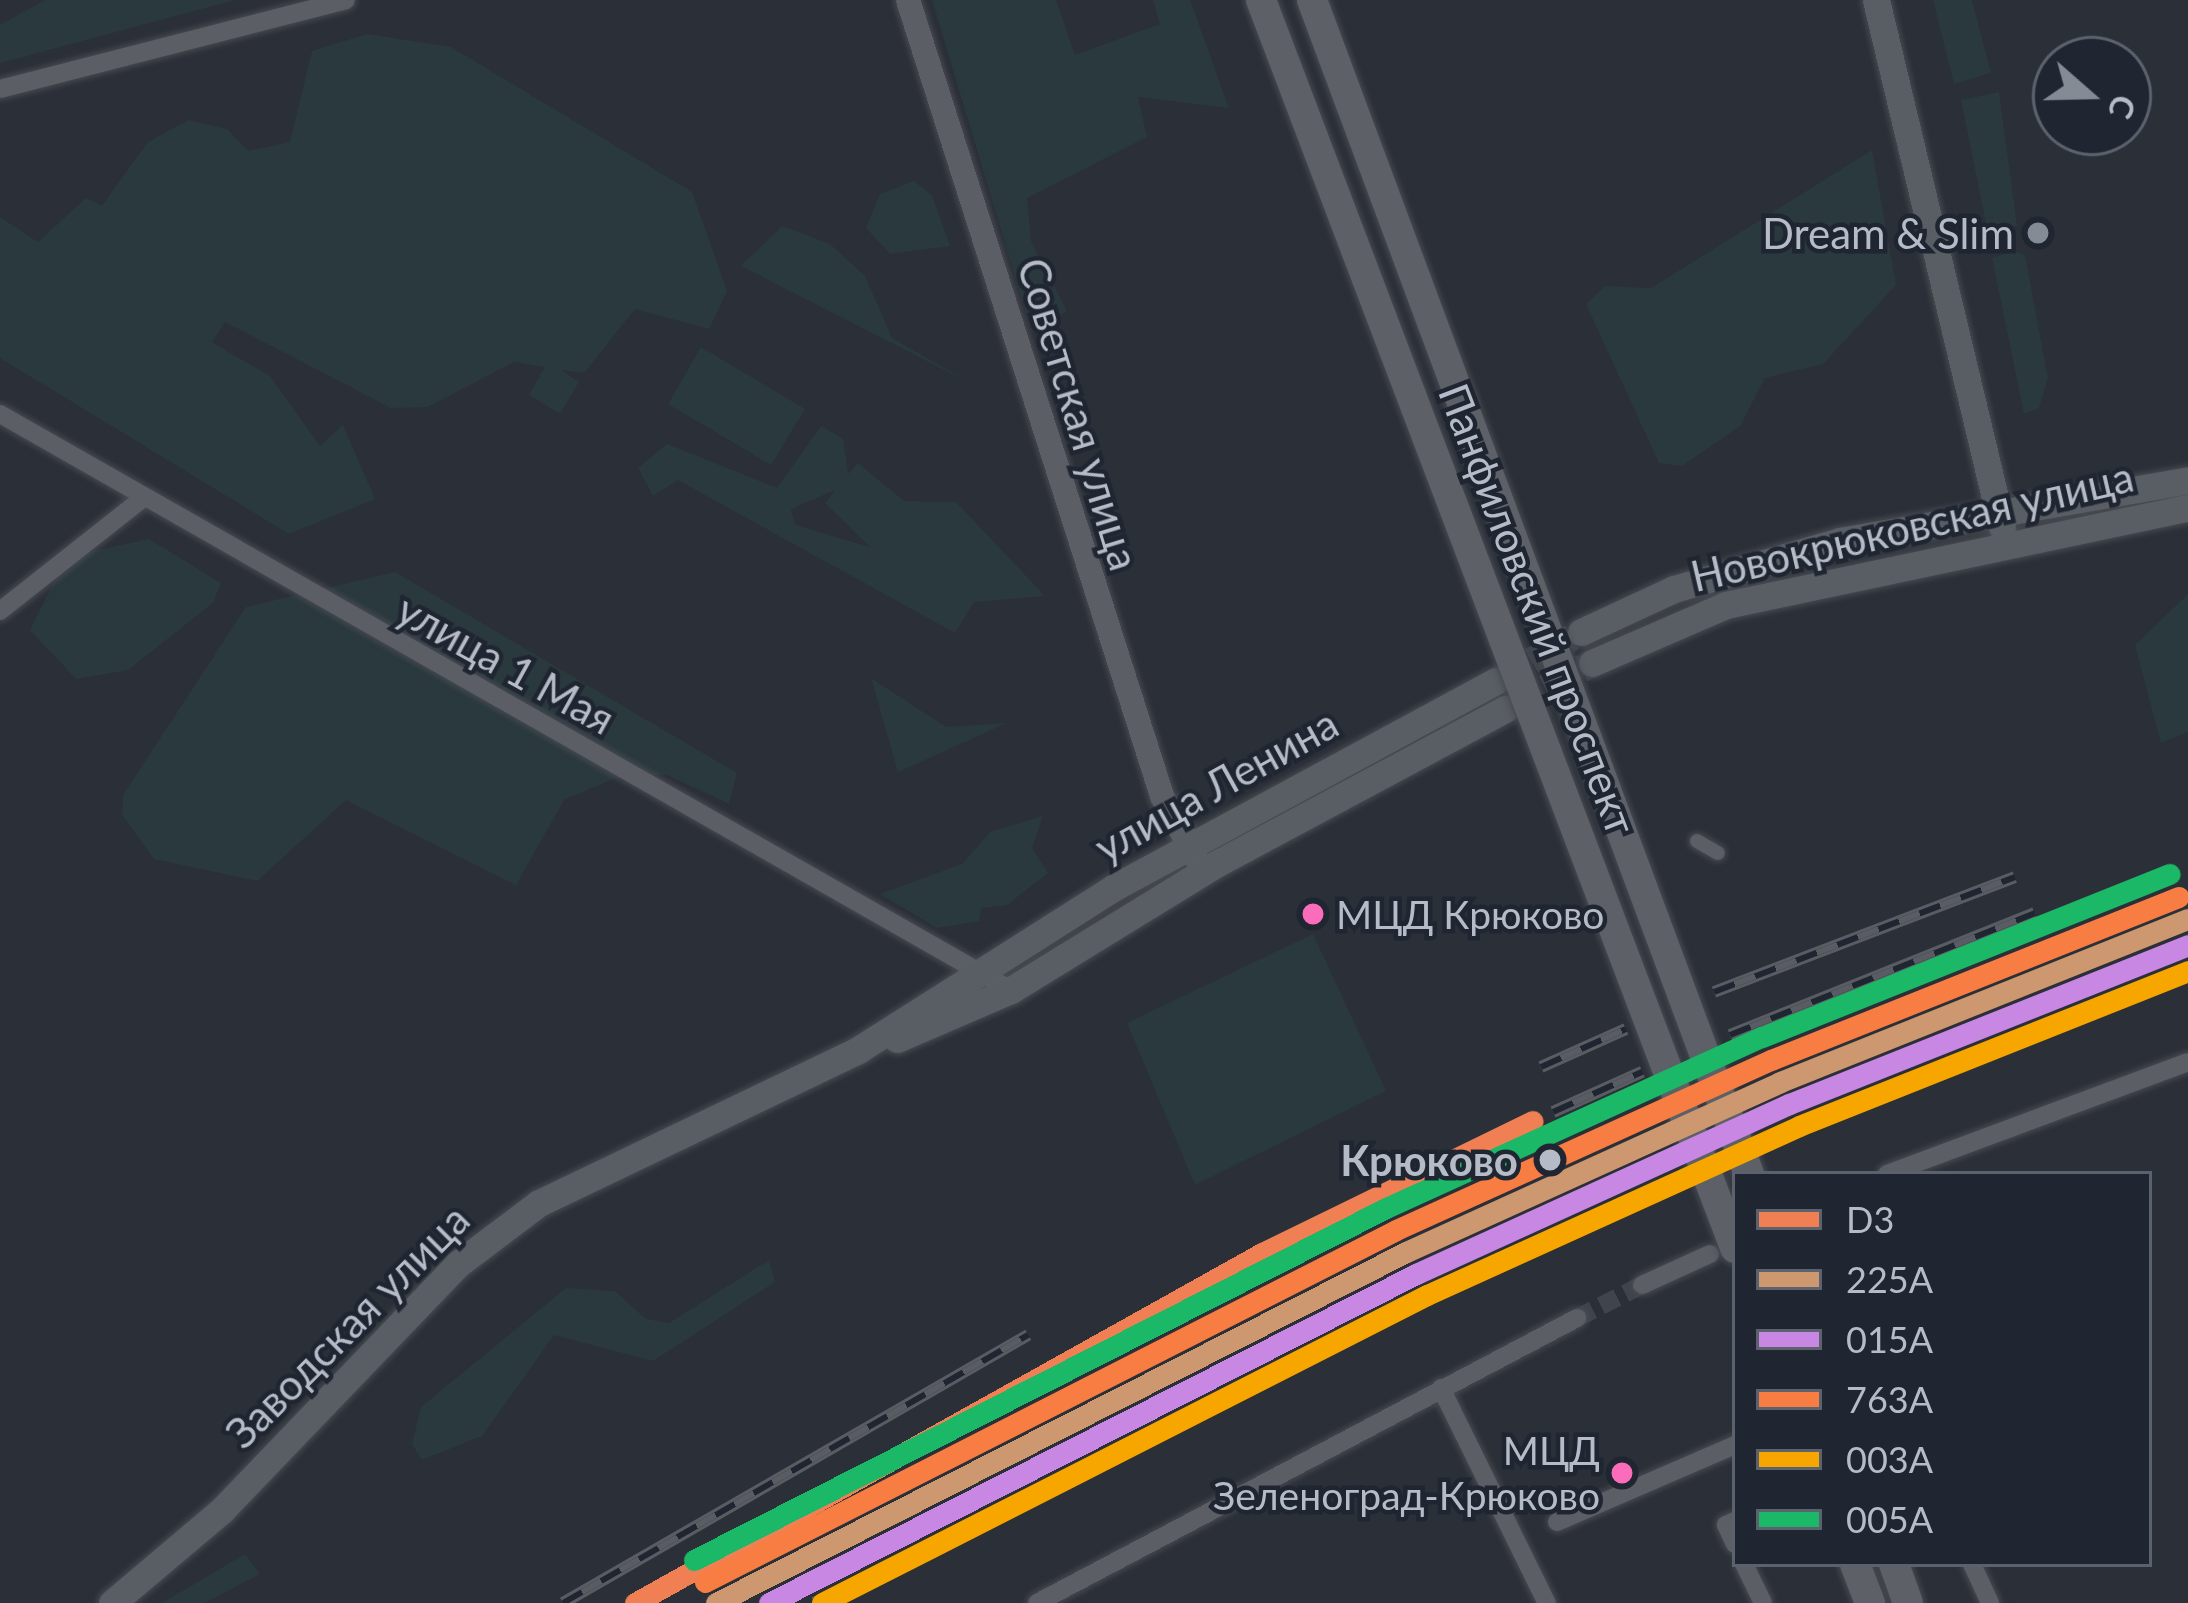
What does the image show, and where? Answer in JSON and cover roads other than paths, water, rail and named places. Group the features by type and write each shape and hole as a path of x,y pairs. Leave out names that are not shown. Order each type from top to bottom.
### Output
{"main road":[{"name":"Панфиловский проспект","path":"1262,0 1723,1251"},
{"name":"Панфиловский проспект","path":"1312,0 1748,1171"},
{"path":"1876,0 2006,541"},
{"name":"Новокрюковская улица","path":"1581,632 1720,573 1996,509 2188,480"},
{"name":"Новокрюковская улица","path":"1592,663 1726,605 2006,541 2188,508"},
{"name":"улица Ленина","path":"981,971 1182,850 1496,681"},
{"name":"улица Ленина","path":"1011,990 1216,863 1505,709"},
{"name":"Заводская улица","path":"858,1049 981,971"},
{"name":"Заводская улица","path":"112,1603 222,1510 458,1264 539,1203 858,1049 1011,990"},
{"path":"1856,1567 1870,1603"},
{"path":"1895,1567 1908,1603"}],"street":[{"path":"0,89 346,0"},
{"name":"Советская улица","path":"908,0 1182,850"},
{"name":"улица 1 Мая","path":"5,425 1011,990"},
{"path":"0,611 142,499"},
{"path":"1697,841 1718,853"},
{"path":"1182,850 1216,863"},
{"path":"1895,1171 2188,1062"},
{"path":"1642,1285 1723,1251"},
{"path":"1037,1603 1577,1318"},
{"path":"1441,1388 1547,1603"},
{"path":"1557,1522 1732,1446"},
{"path":"1745,1567 1762,1603"},
{"path":"1973,1567 1990,1603"}],"tunnel":[{"path":"1496,681 1572,637"},
{"path":"1509,707 1592,663"},
{"path":"1577,1318 1642,1285"}],"railway":[{"path":"1714,992 2015,877"},
{"path":"1730,1035 2035,913"},
{"path":"1541,1067 1626,1029"},
{"path":"1553,1112 1642,1072"},
{"path":"563,1603 1028,1335"},
{"path":"814,1603 903,1562"}],"place":[{"name":"Dream & Slim","path":"2038,233"},
{"name":"МЦД Крюково","path":"1313,914"},
{"name":"Крюково","path":"1550,1160"},
{"name":"МЦД Зеленоград-Крюково","path":"1622,1473"}]}
